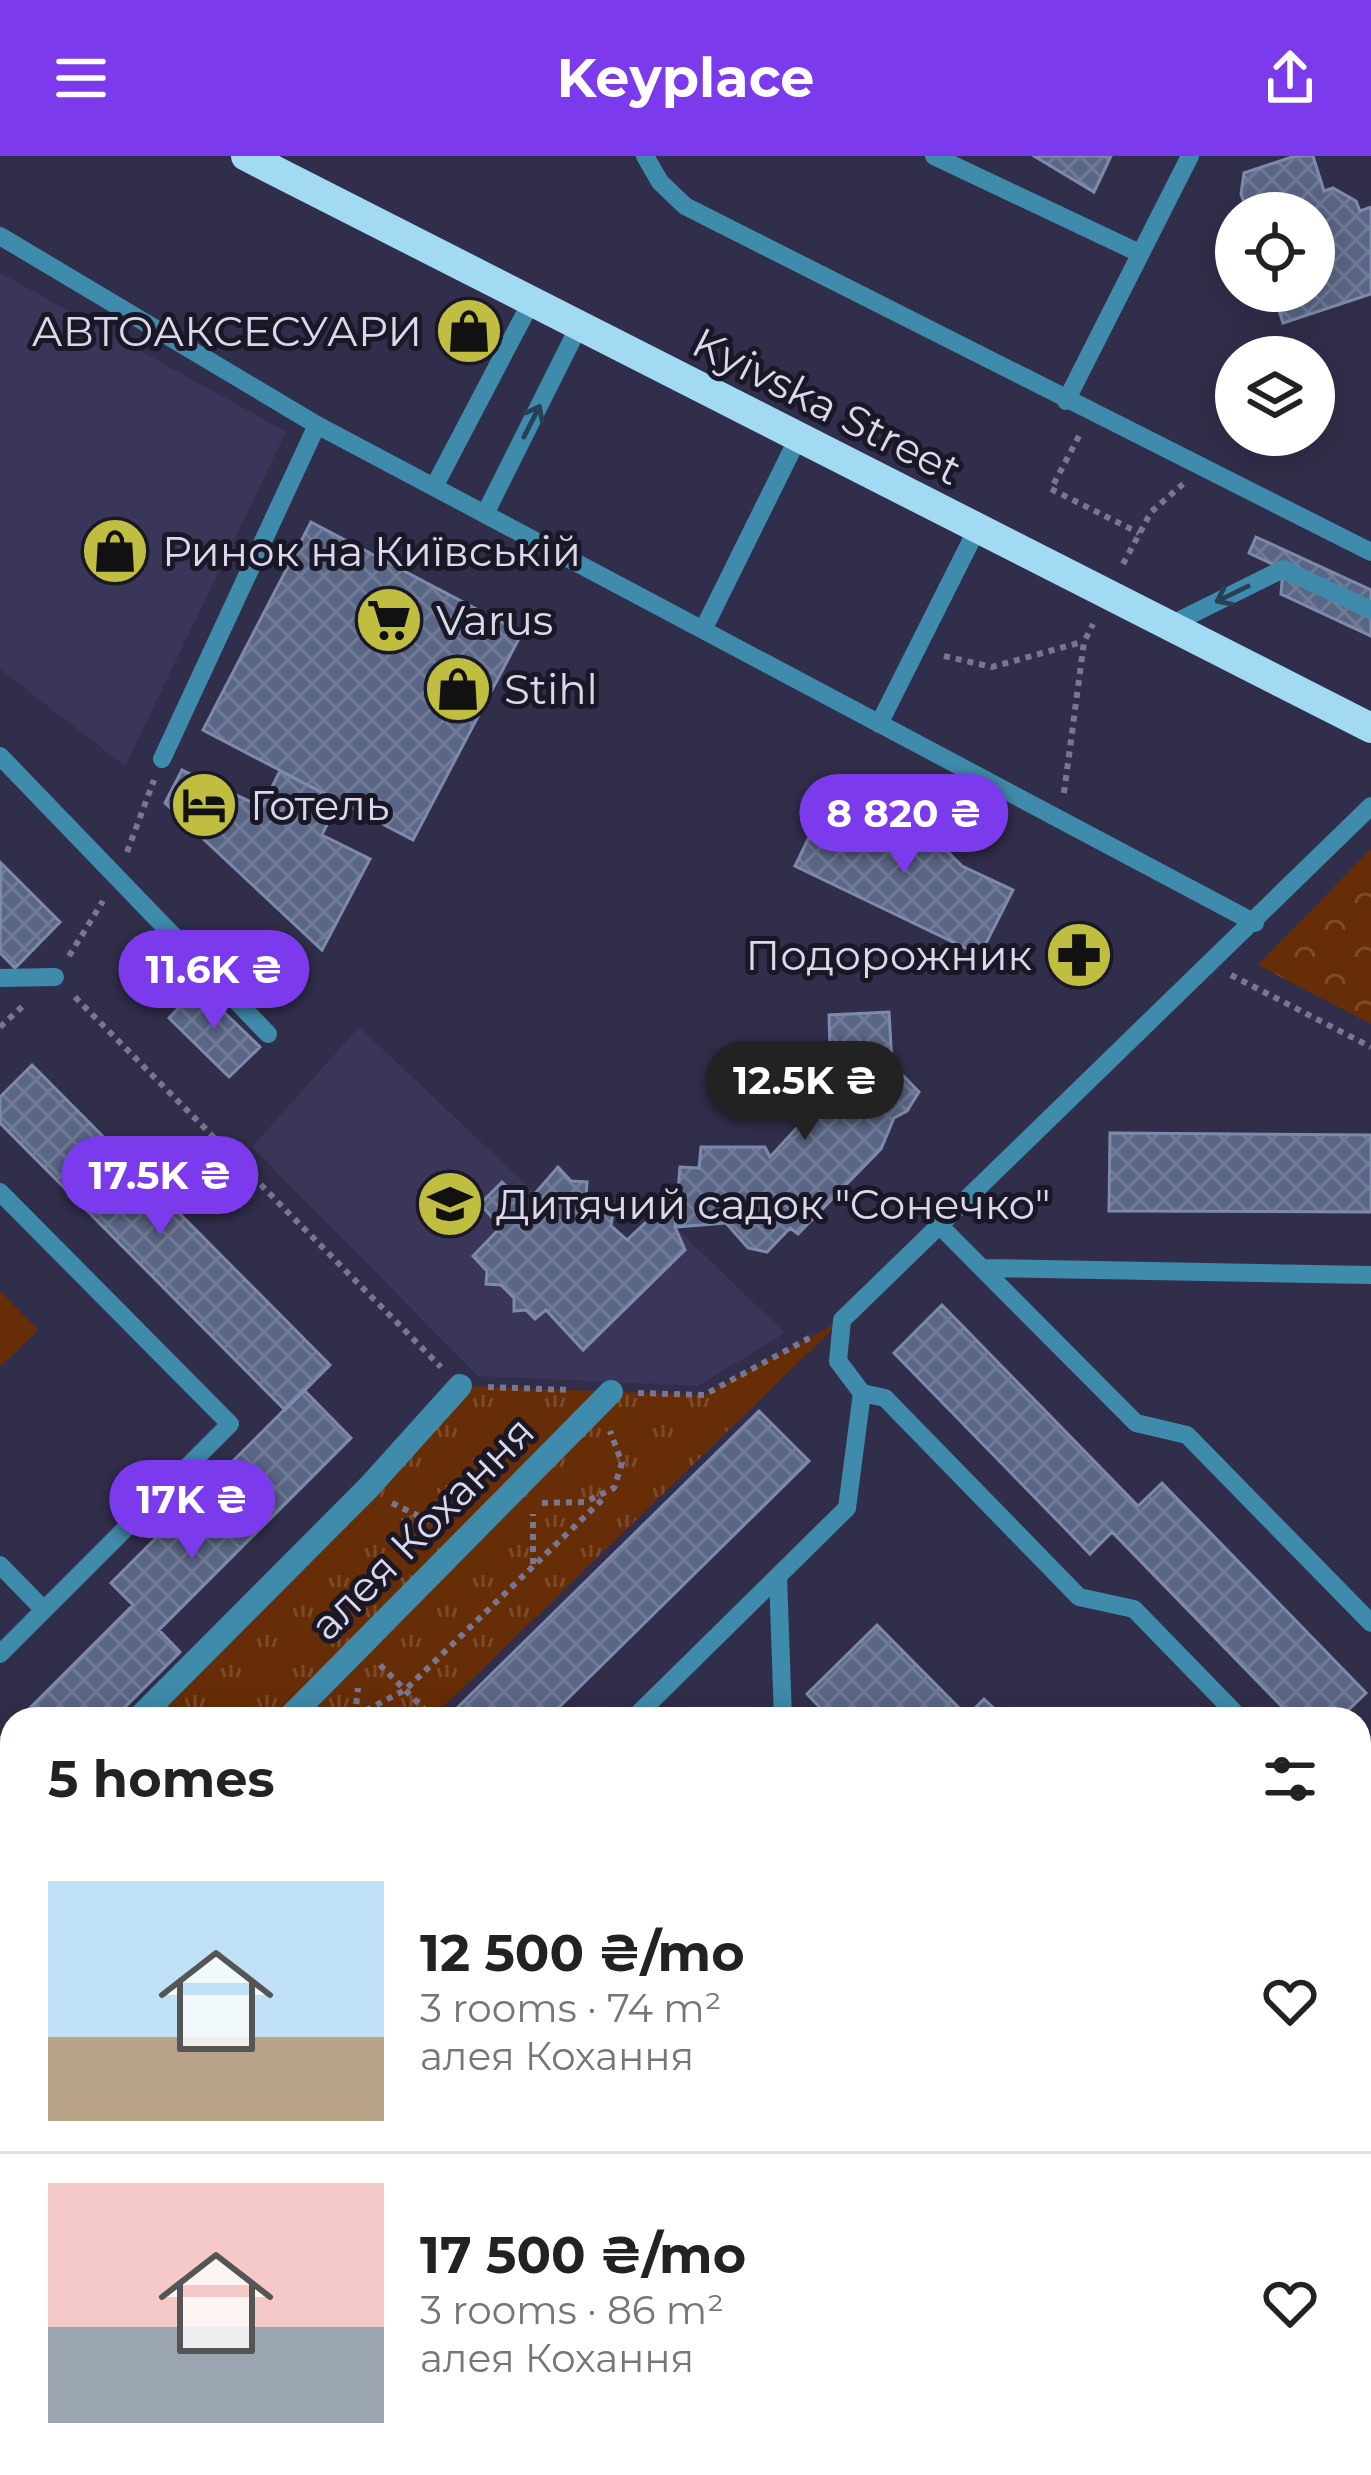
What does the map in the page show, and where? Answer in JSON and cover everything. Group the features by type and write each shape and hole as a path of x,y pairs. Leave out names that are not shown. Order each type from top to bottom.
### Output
{"main road":[{"name":"Kyivska Street","path":"247,156 797,440 1371,728"}],"street":[{"name":"алея Кохання","path":"150,1707 369,1487 460,1386"},
{"name":"алея Кохання","path":"300,1707 610,1392"}],"lane":[{"path":"645,156 660,182 685,206 1371,552"},
{"path":"934,156 1137,252"},
{"path":"1066,401 1137,252 1190,156"},
{"path":"0,236 317,425 1255,923"},
{"path":"434,487 530,304"},
{"path":"484,514 578,328"},
{"path":"162,759 317,425"},
{"path":"704,630 797,440"},
{"path":"879,724 977,529"},
{"path":"1168,626 1283,569 1371,610"},
{"path":"0,756 268,1034"},
{"path":"1229,1707 1134,1609 1078,1597 884,1398 862,1393 838,1361 842,1320 1371,806"},
{"path":"0,978 55,977"},
{"path":"0,1192 230,1424 0,1654"},
{"path":"940,1226 1136,1423 1187,1435 1371,1623"},
{"path":"985,1268 1371,1275"},
{"path":"645,1707 847,1508 862,1393"},
{"path":"0,1565 44,1610"},
{"path":"778,1576 783,1707"}],"path":[{"path":"1091,413 1051,489 1139,533"},
{"path":"1060,820 1084,642 1151,512 1201,469"},
{"path":"917,649 992,667 1084,642"},
{"path":"0,1027 55,977 117,879 162,759"},
{"path":"1211,965 1371,1047"},
{"path":"55,977 460,1386 704,1395 842,1320"},
{"path":"373,1707 405,1690 614,1488"},
{"path":"533,1514 533,1567"},
{"path":"360,1646 422,1707"}],"shaded area":[{"name":"Ринок на Київській","path":"0,273 286,432 125,766 0,669"},
{"name":"Дитячий садок \"Сонечко\"","path":"359,1027 535,1193 558,1167 571,1180 587,1182 586,1199 597,1210 613,1212 611,1226 627,1240 678,1192 675,1227 785,1333 698,1386 478,1376 252,1147"}],"green space":[{"path":"1371,849 1371,1024 1258,965"},
{"path":"0,1291 38,1330 0,1367"},
{"path":"842,1320 443,1707 150,1707 460,1386 704,1395"}],"building":[{"path":"1034,156 1111,156 1094,192"},
{"path":"1295,156 1313,156 1324,191 1333,188 1356,201 1360,211 1371,207 1371,294 1335,306 1335,192 1241,192 1244,173"},
{"path":"1280,312 1316,312 1283,323"},
{"name":"Ринок на Київській","path":"311,522 522,633 413,840 203,730"},
{"path":"1256,537 1371,590 1371,636 1281,594 1283,569 1249,553"},
{"path":"182,770 262,807 280,771 338,801 322,835 370,859 322,950 165,803"},
{"path":"828,798 881,824 932,836 962,866 1013,890 980,955 795,866"},
{"path":"1,863 60,922 15,968 0,953"},
{"path":"198,987 260,1047 229,1077 169,1018"},
{"path":"889,1012 892,1064 919,1092 907,1111 894,1118 881,1149 798,1234 790,1228 767,1252 748,1248 726,1223 675,1227 680,1167 699,1168 701,1147 765,1147 770,1157 817,1106 818,1064 807,1065 805,1050 830,1050 829,1015"},
{"path":"32,1065 330,1365 285,1410 0,1123 0,1097"},
{"path":"1110,1133 1371,1135 1371,1212 1109,1211"},
{"path":"558,1167 571,1181 587,1182 586,1198 597,1210 613,1212 611,1226 627,1240 678,1192 675,1227 685,1250 583,1350 546,1310 535,1319 526,1310 514,1311 514,1298 501,1285 486,1284 487,1271 473,1256 501,1227 480,1204 502,1182 525,1205"},
{"path":"942,1305 1138,1506 1162,1483 1366,1693 1351,1707 1282,1707 1112,1532 1090,1554 894,1353"},
{"path":"304,1390 351,1438 159,1630 180,1652 125,1707 31,1707 133,1605 111,1583"},
{"path":"759,1411 809,1461 559,1707 458,1707"},
{"path":"877,1625 958,1707 819,1707 807,1694"}],"place":[{"name":"АВТОАКСЕСУАРИ","path":"469,331"},
{"name":"Ринок на Київській","path":"115,551"},
{"name":"Varus","path":"389,620"},
{"name":"Stihl","path":"458,689"},
{"name":"Готель","path":"204,805"},
{"name":"Подорожник","path":"1079,955"},
{"name":"Дитячий садок \"Сонечко\"","path":"450,1204"}]}
